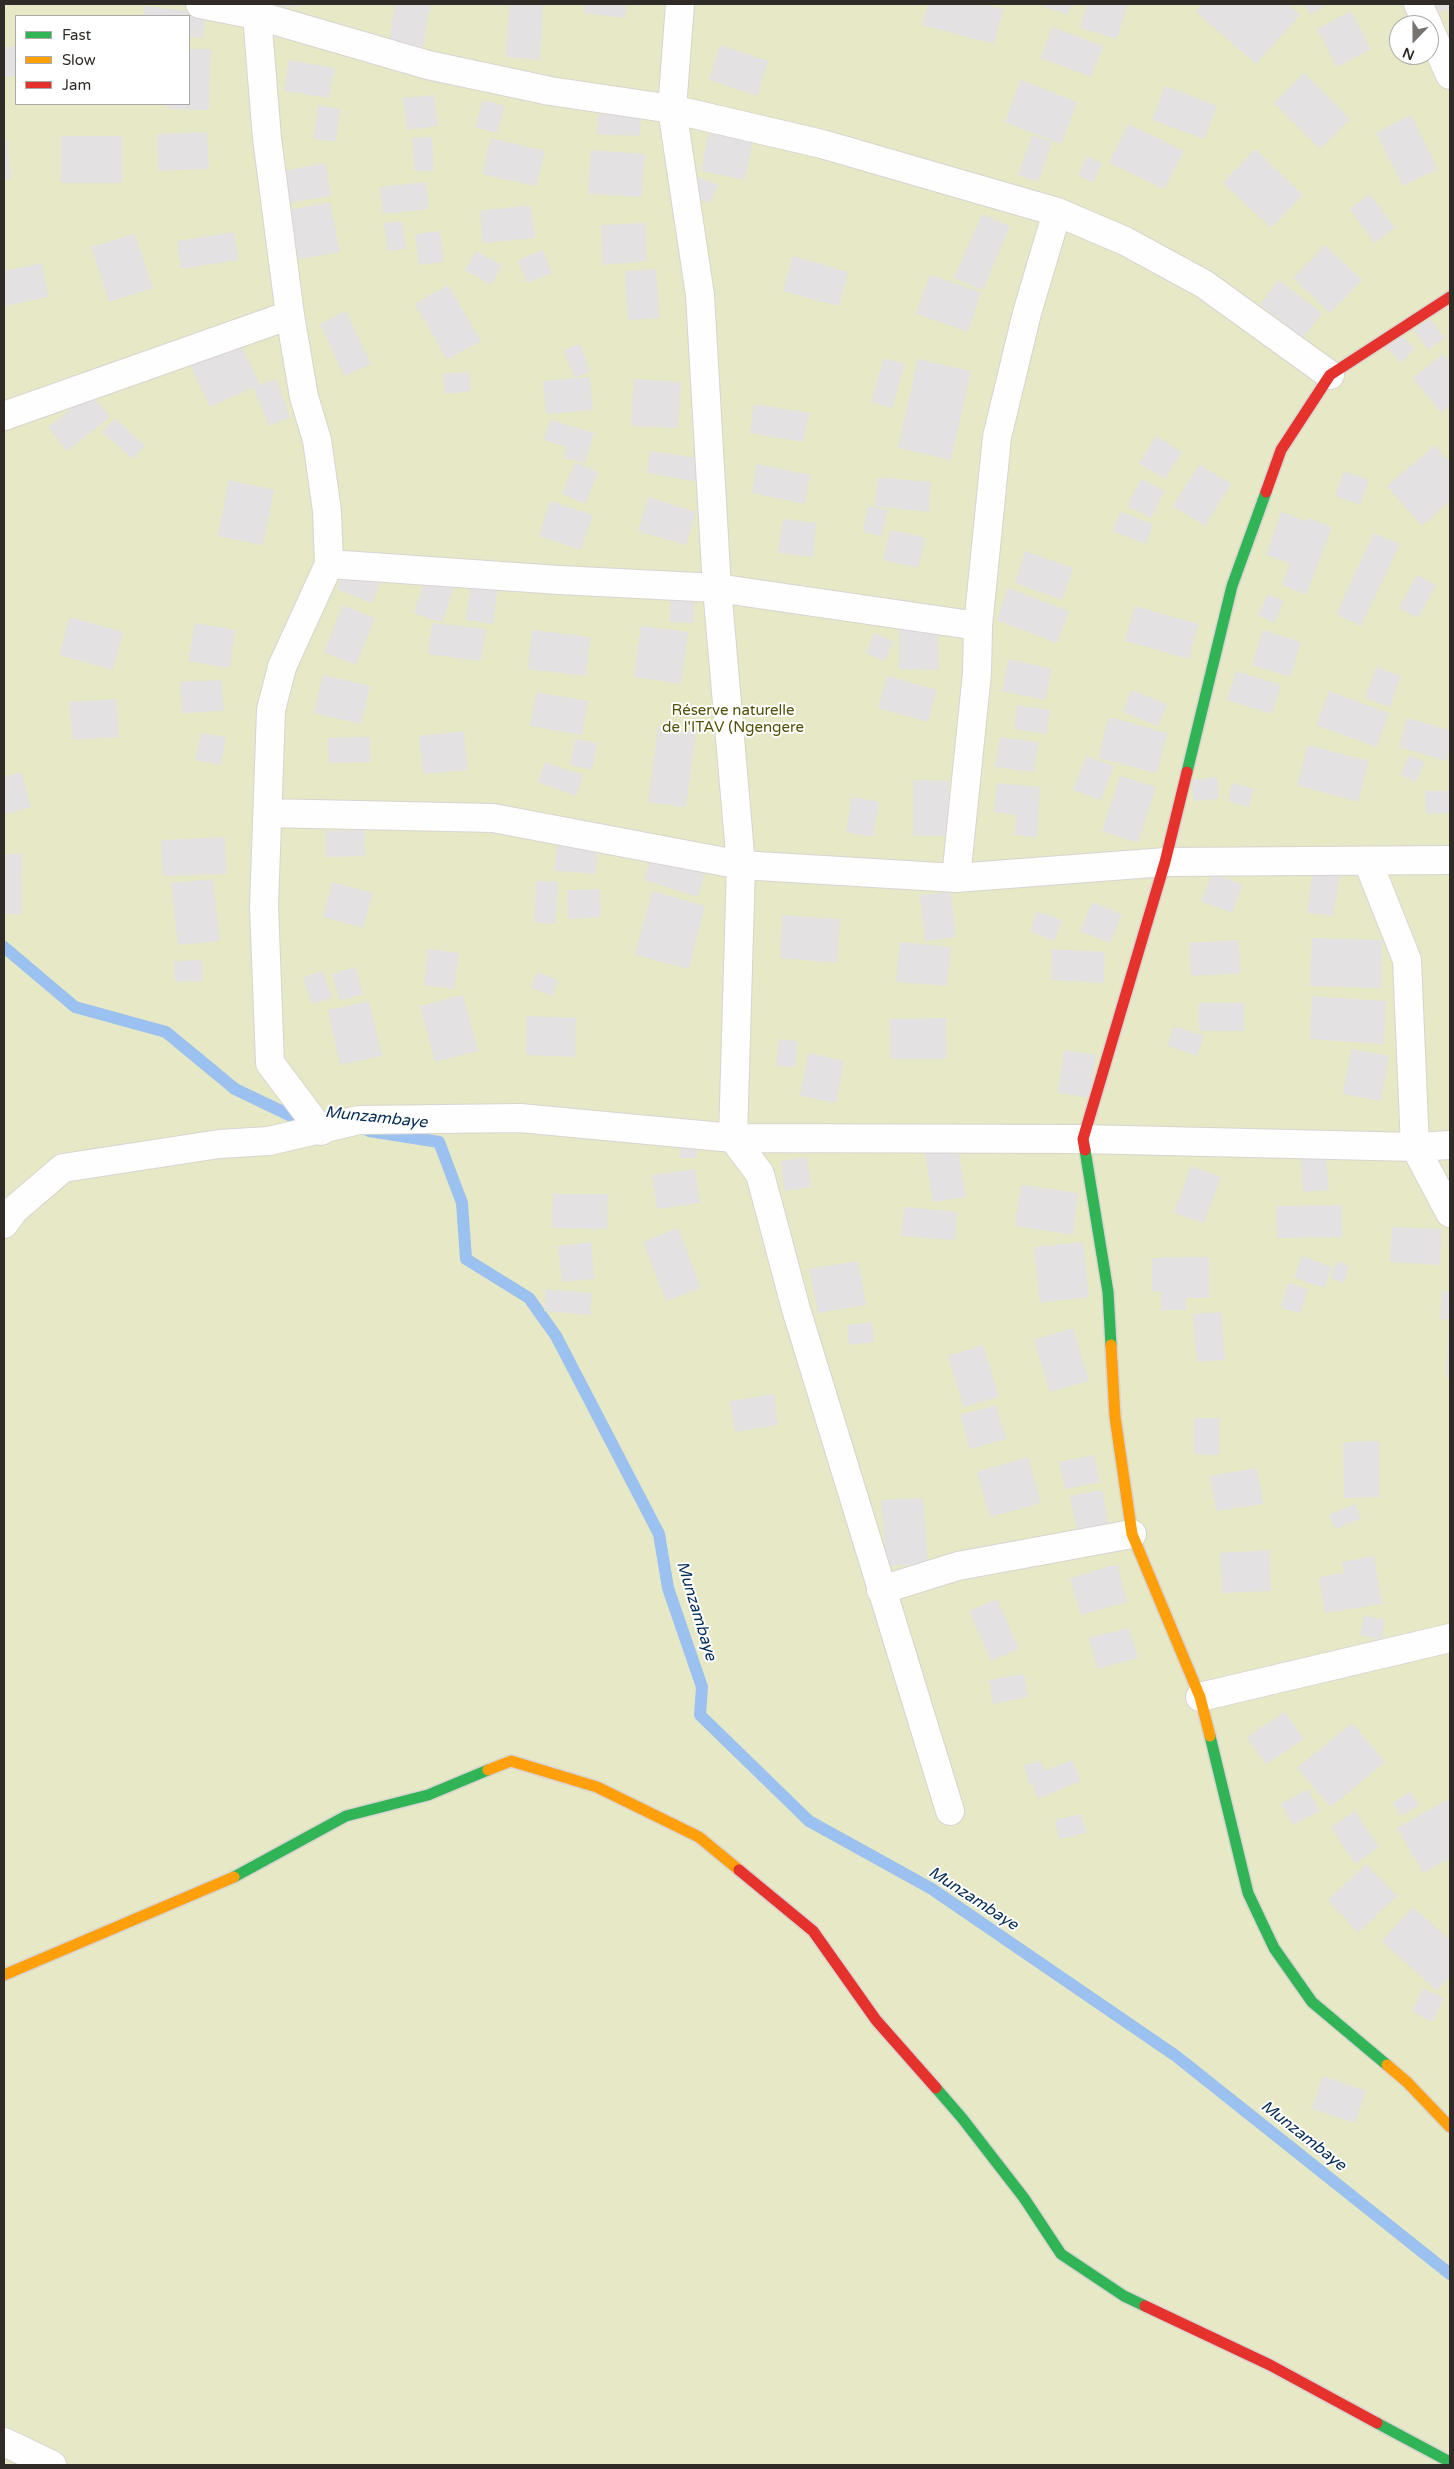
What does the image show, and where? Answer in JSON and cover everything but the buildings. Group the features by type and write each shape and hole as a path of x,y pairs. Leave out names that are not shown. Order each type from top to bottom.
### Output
{"street":[{"path":"200,4 256,10 428,65 550,91 672,110 822,144 1057,212 1125,241 1204,284 1330,375"},
{"path":"680,4 672,110 700,295 717,588 741,865 733,1138 760,1174 796,1308 950,1811"},
{"path":"256,10 268,138 290,315 304,397 317,440 327,511 329,564 282,667 271,710 264,906 270,1063 321,1131"},
{"path":"1439,50 1450,75"},
{"path":"956,878 977,673 978,626 997,437 1027,313 1057,212"},
{"path":"1450,297 1330,375 1281,450 1232,586 1165,862 1083,1139 1108,1292 1115,1416 1132,1534 1200,1697 1248,1893 1274,1948 1312,2002 1407,2082 1450,2127"},
{"path":"4,416 290,315"},
{"path":"329,564 559,580 717,588 978,626"},
{"path":"268,813 493,818 741,865 956,878 1165,862 1450,860"},
{"path":"1368,862 1407,960 1415,1147 1450,1213"},
{"path":"4,1224 15,1208 63,1168 219,1144 269,1141 321,1131 359,1120 520,1118 733,1138 1083,1139 1415,1147 1450,1145"},
{"path":"881,1590 958,1566 1132,1534"},
{"path":"1200,1697 1450,1638"},
{"path":"4,1975 239,1875 346,1816 428,1795 510,1761 597,1787 700,1837 813,1931 876,2020 962,2118 1024,2198 1062,2254 1124,2296 1270,2365 1450,2462"},
{"path":"4,2442 52,2465"}],"green space":[{"name":"Réserve naturelle de l'ITAV (Ngengere","path":"4,4 1450,4 1450,2465 4,2465"}],"waterway":[{"name":"Munzambaye","path":"4,947 75,1007 166,1032 235,1089 308,1124"},
{"name":"Munzambaye","path":"369,1131 439,1142 462,1203 466,1259 529,1298 556,1336 659,1534 668,1588 702,1687 700,1715 809,1821 932,1889 1176,2056 1450,2274"}],"traffic: fast":[{"path":"1187,772 1232,586 1266,492"},
{"path":"1085,1150 1108,1292 1111,1345"},
{"path":"1210,1736 1248,1893 1274,1948 1312,2002 1387,2065"},
{"path":"234,1877 346,1816 428,1795 488,1770"},
{"path":"936,2088 962,2118 1024,2198 1061,2254 1124,2296 1145,2306"},
{"path":"1377,2423 1450,2462"}],"traffic: slow":[{"path":"1111,1345 1115,1417 1132,1534 1200,1697 1210,1736"},
{"path":"488,1770 511,1761 597,1787 699,1837 739,1870"},
{"path":"4,1975 234,1877"},
{"path":"1387,2065 1407,2082 1450,2127"}],"traffic: jam":[{"path":"1266,492 1281,450 1330,375 1450,297"},
{"path":"1085,1150 1083,1139 1165,862 1187,772"},
{"path":"739,1870 813,1931 876,2020 936,2088"},
{"path":"1145,2306 1270,2365 1377,2423"}]}
